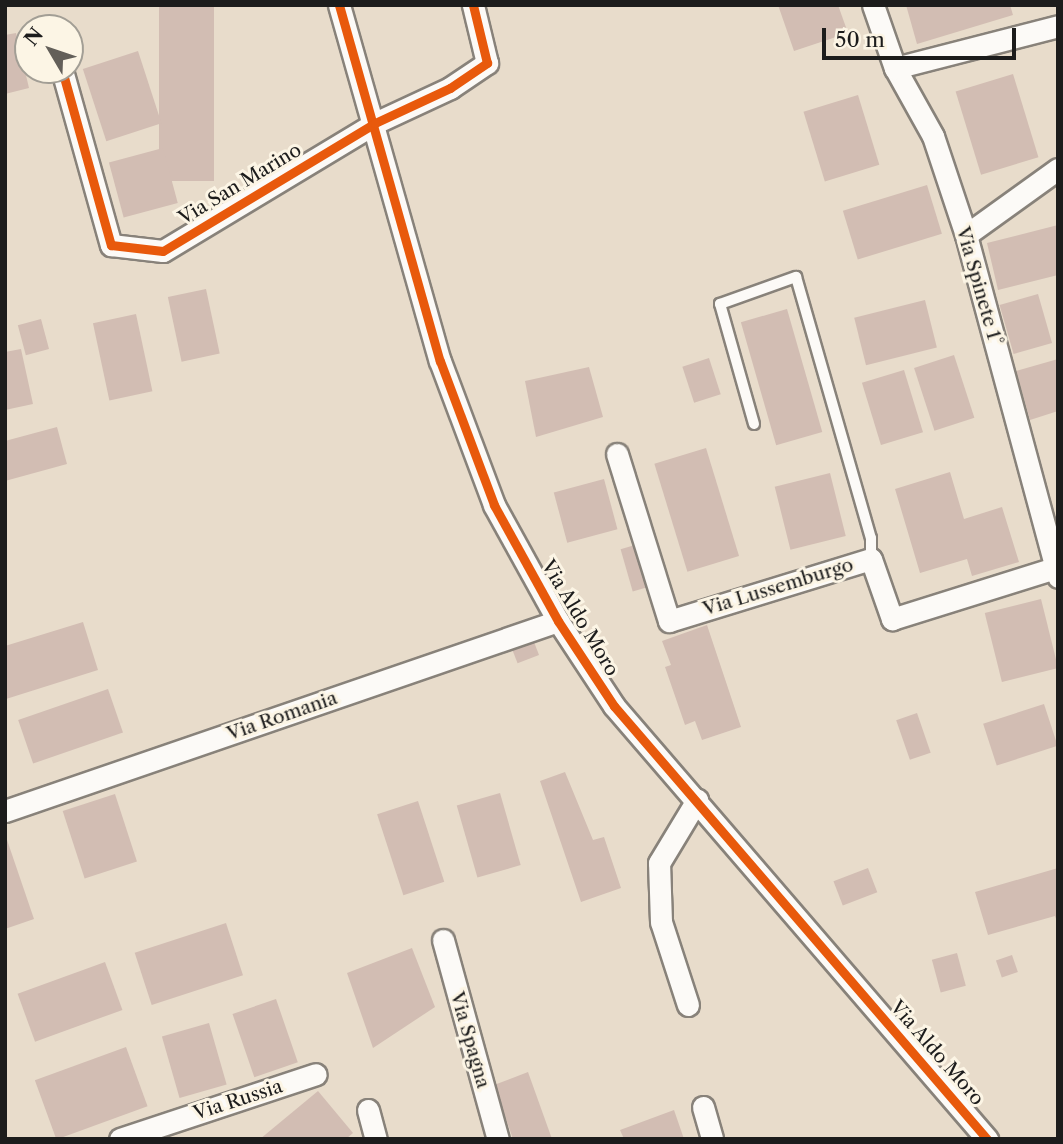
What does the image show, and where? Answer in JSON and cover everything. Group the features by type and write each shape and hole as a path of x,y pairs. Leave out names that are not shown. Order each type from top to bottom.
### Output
{"street":[{"name":"Via Aldo Moro","path":"338,5 375,123 440,361 494,505 558,621 614,706 987,1139"},
{"name":"Via San Marino","path":"66,84 111,246 163,251 375,123 450,88 487,63 473,5"},
{"name":"Via Spinete 1°","path":"873,5 895,68 933,136 965,235 1049,510 1056,573"},
{"path":"895,68 1058,26"},
{"path":"965,235 1058,169"},
{"name":"Via Lussemburgo","path":"617,454 669,621 871,559 892,619 1056,573"},
{"name":"Via Romania","path":"5,811 558,621"},
{"path":"688,1005 660,922 659,863 696,800"},
{"name":"Via Spagna","path":"443,940 498,1139"},
{"name":"Via Russia","path":"120,1139 316,1074"},
{"path":"702,1107 712,1139"},
{"path":"368,1110 376,1139"}],"lane":[{"path":"754,424 720,304 796,277 871,538 871,559"}],"building":[{"path":"159,5 214,5 214,181 159,181"},
{"path":"778,5 838,5 848,33 794,51"},
{"path":"906,5 1010,5 1013,15 917,44"},
{"path":"14,33 14,84 28,84 29,88 5,94 5,35"},
{"path":"138,51 161,123 106,141 84,69"},
{"path":"1013,74 1038,157 981,175 956,92"},
{"path":"858,95 879,165 825,181 803,112"},
{"path":"163,148 178,203 124,218 109,162"},
{"path":"927,185 942,234 858,260 843,211"},
{"path":"1058,225 1058,275 998,290 987,243"},
{"path":"206,289 220,354 182,362 168,297"},
{"path":"1038,294 1052,343 1014,354 1000,305"},
{"path":"925,300 937,348 866,365 854,318"},
{"path":"787,309 822,432 776,445 741,322"},
{"path":"136,314 152,391 109,400 93,323"},
{"path":"41,319 49,349 26,355 18,325"},
{"path":"21,349 33,404 5,410 5,352"},
{"path":"954,355 974,418 934,431 914,368"},
{"path":"709,358 721,394 694,403 682,367"},
{"path":"1058,359 1058,411 1030,420 1016,371"},
{"path":"589,367 603,417 536,437 525,381"},
{"path":"904,370 923,432 881,445 862,383"},
{"path":"57,427 67,464 5,481 5,441"},
{"path":"706,448 739,556 687,572 654,464"},
{"path":"950,472 964,519 1002,507 1019,562 972,576 967,559 920,573 895,489"},
{"path":"830,473 846,536 790,550 775,487"},
{"path":"604,479 617,529 567,543 554,492"},
{"path":"635,545 647,587 633,591 621,549"},
{"path":"1041,599 1058,668 1002,682 985,613"},
{"path":"83,622 98,670 6,699 5,646"},
{"path":"707,625 741,727 702,740 695,721 685,725 665,667 671,665 662,641"},
{"path":"534,642 539,655 518,663 513,650"},
{"path":"108,689 123,732 33,763 18,720"},
{"path":"1044,704 1058,746 997,766 983,724"},
{"path":"917,713 931,753 910,760 896,720"},
{"path":"565,772 593,840 604,837 621,888 581,902 540,781"},
{"path":"500,793 521,865 477,877 457,805"},
{"path":"115,794 137,862 85,879 63,811"},
{"path":"418,801 444,882 403,895 377,814"},
{"path":"5,834 34,919 5,929"},
{"path":"868,868 877,892 843,906 833,881"},
{"path":"1058,868 1058,924 1055,916 988,935 975,892"},
{"path":"226,923 243,975 152,1005 135,953"},
{"path":"412,948 435,1007 373,1048 347,973"},
{"path":"957,953 966,986 941,993 932,960"},
{"path":"1012,955 1018,972 1002,978 996,961"},
{"path":"105,962 122,1010 35,1042 18,994"},
{"path":"276,999 298,1062 254,1077 233,1014"},
{"path":"209,1023 227,1085 180,1098 162,1037"},
{"path":"126,1047 148,1106 56,1139 35,1080"},
{"path":"528,1072 552,1139 513,1139 494,1085"},
{"path":"318,1091 353,1133 346,1139 260,1139"},
{"path":"674,1110 684,1139 624,1139 620,1130"}],"cycle path":[{"path":"339,5 440,361 494,505 558,621 614,706 987,1139"},
{"path":"66,84 111,245 163,251 375,123 450,88 487,63 473,5"}]}
